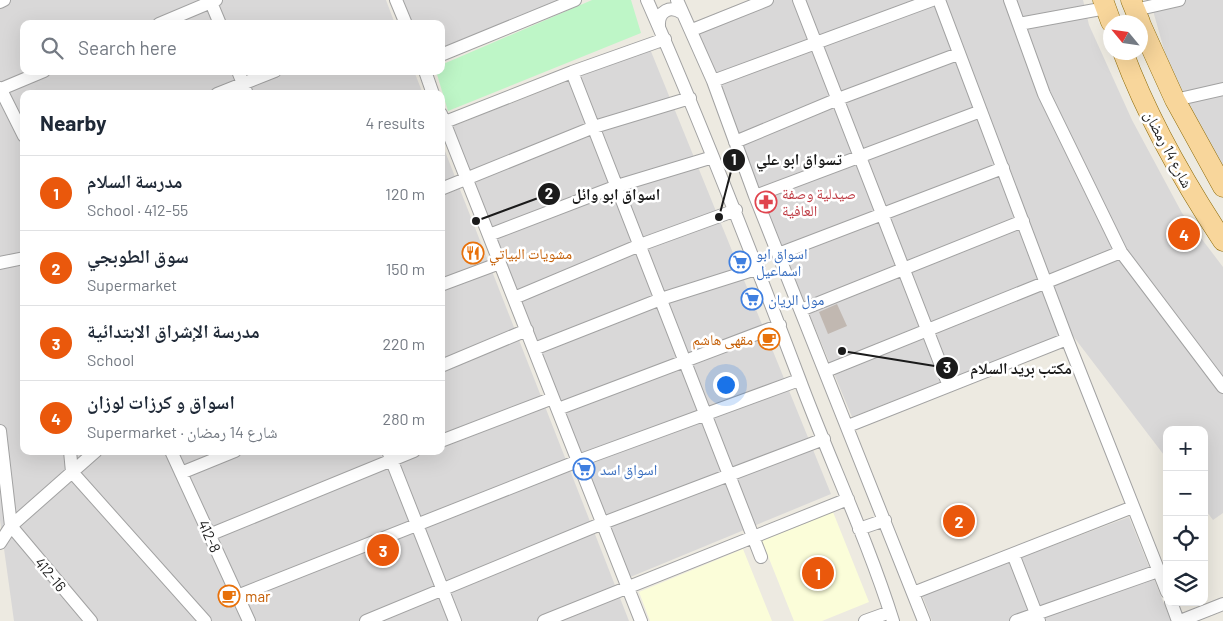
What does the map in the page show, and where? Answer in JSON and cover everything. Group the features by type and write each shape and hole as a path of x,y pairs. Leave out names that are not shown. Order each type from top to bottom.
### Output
{"main road":[{"name":"شارع 14 رمضان","path":"1137,14 1175,100 1223,187"},
{"name":"شارع 14 رمضان","path":"1127,60 1174,161 1223,241"}],"street":[{"path":"0,2 4,0"},
{"path":"396,0 402,20"},
{"path":"445,53 575,0"},
{"path":"648,0 759,268 891,616 865,621"},
{"path":"676,0 692,30 713,81 755,196 924,621"},
{"path":"692,30 767,0"},
{"path":"799,0 949,386"},
{"path":"713,81 932,0"},
{"path":"939,0 1067,339 1163,582"},
{"path":"1010,0 1047,101 1121,252 1223,387"},
{"path":"1137,14 1179,0"},
{"path":"168,20 213,1 219,20"},
{"path":"659,26 661,14 666,10 672,9 682,13"},
{"path":"1019,24 1107,10"},
{"path":"445,117 665,39"},
{"path":"735,142 838,99 958,54"},
{"path":"572,72 761,557"},
{"path":"20,128 0,89 34,75"},
{"path":"226,90 264,75"},
{"path":"426,75 431,90"},
{"path":"1175,100 1223,89"},
{"path":"445,188 594,126 690,98"},
{"path":"755,196 981,111"},
{"path":"445,123 642,621"},
{"path":"489,235 617,186 713,157"},
{"path":"778,254 1002,168"},
{"path":"514,298 640,245 736,210"},
{"path":"801,310 1023,221"},
{"path":"826,371 928,331 1045,281 1121,252"},
{"path":"0,264 20,259"},
{"path":"445,284 500,263"},
{"path":"534,349 661,299 759,268"},
{"path":"445,440 685,361 780,325"},
{"path":"445,364 527,330"},
{"path":"848,426 1067,339"},
{"path":"237,596 418,526 578,461 800,380"},
{"path":"0,431 11,526"},
{"path":"366,621 603,523 824,439"},
{"path":"70,455 72,472 205,621"},
{"path":"0,543 11,526 91,455"},
{"name":"412-8","path":"173,455 249,621"},
{"path":"181,473 225,455"},
{"path":"209,535 390,456 455,621"},
{"path":"544,621 848,499"},
{"path":"913,593 1133,507"},
{"path":"859,529 885,520"},
{"name":"412-16","path":"11,526 91,621"},
{"path":"1013,554 1037,617"},
{"path":"1016,621 1037,617 1158,570"},
{"path":"1173,606 1179,621 1223,604"}],"shaded area":[{"path":"0,0 386,0 394,20 20,20 20,75 416,75 421,90 20,90 20,455 445,455 445,151 629,621 14,621 0,520"},
{"path":"399,0 558,0 445,48 445,20 406,20"},
{"path":"775,0 1083,0 1089,25 1103,56 1103,60 1105,60 1132,120 1182,213 1223,267 1223,513 1213,520 1208,513 1208,426 1163,426 1163,454 1070,332 852,417 694,36"},
{"path":"1150,0 1223,0 1223,179 1183,117"},
{"path":"650,49 831,494 628,578 451,127"},
{"path":"833,512 869,602 822,621 794,621 762,541"},
{"path":"1129,517 1163,601 1163,606 1165,606 1171,621 932,621 922,595"},
{"path":"743,549 772,621 650,621 639,592"}],"green space":[{"path":"592,0 631,0 641,33 448,111 445,101 445,90 442,90 437,75 445,75 445,63"}],"building":[{"path":"837,304 847,326 828,334 819,312"}],"place":[{"name":"صيدلية وصفة العافية","path":"766,202"},
{"name":"تسواق ابو علي","path":"719,217"},
{"name":"اسواق ابو وائل","path":"476,221"},
{"name":"اسواق و كرزات لوزان","path":"1184,234"},
{"name":"مشويات البياتي","path":"473,253"},
{"name":"اسواق ابو اسماعيل","path":"740,262"},
{"name":"مول الريان","path":"752,299"},
{"name":"مقهى هاشم","path":"769,339"},
{"name":"مكتب بريد السلام","path":"842,351"},
{"name":"اسواق اسد","path":"584,469"},
{"name":"سوق الطوبجي","path":"959,521"},
{"name":"مدرسة الإشراق الابتدائية","path":"383,550"},
{"name":"مدرسة السلام","path":"818,573"},
{"name":"mar","path":"229,596"}]}
